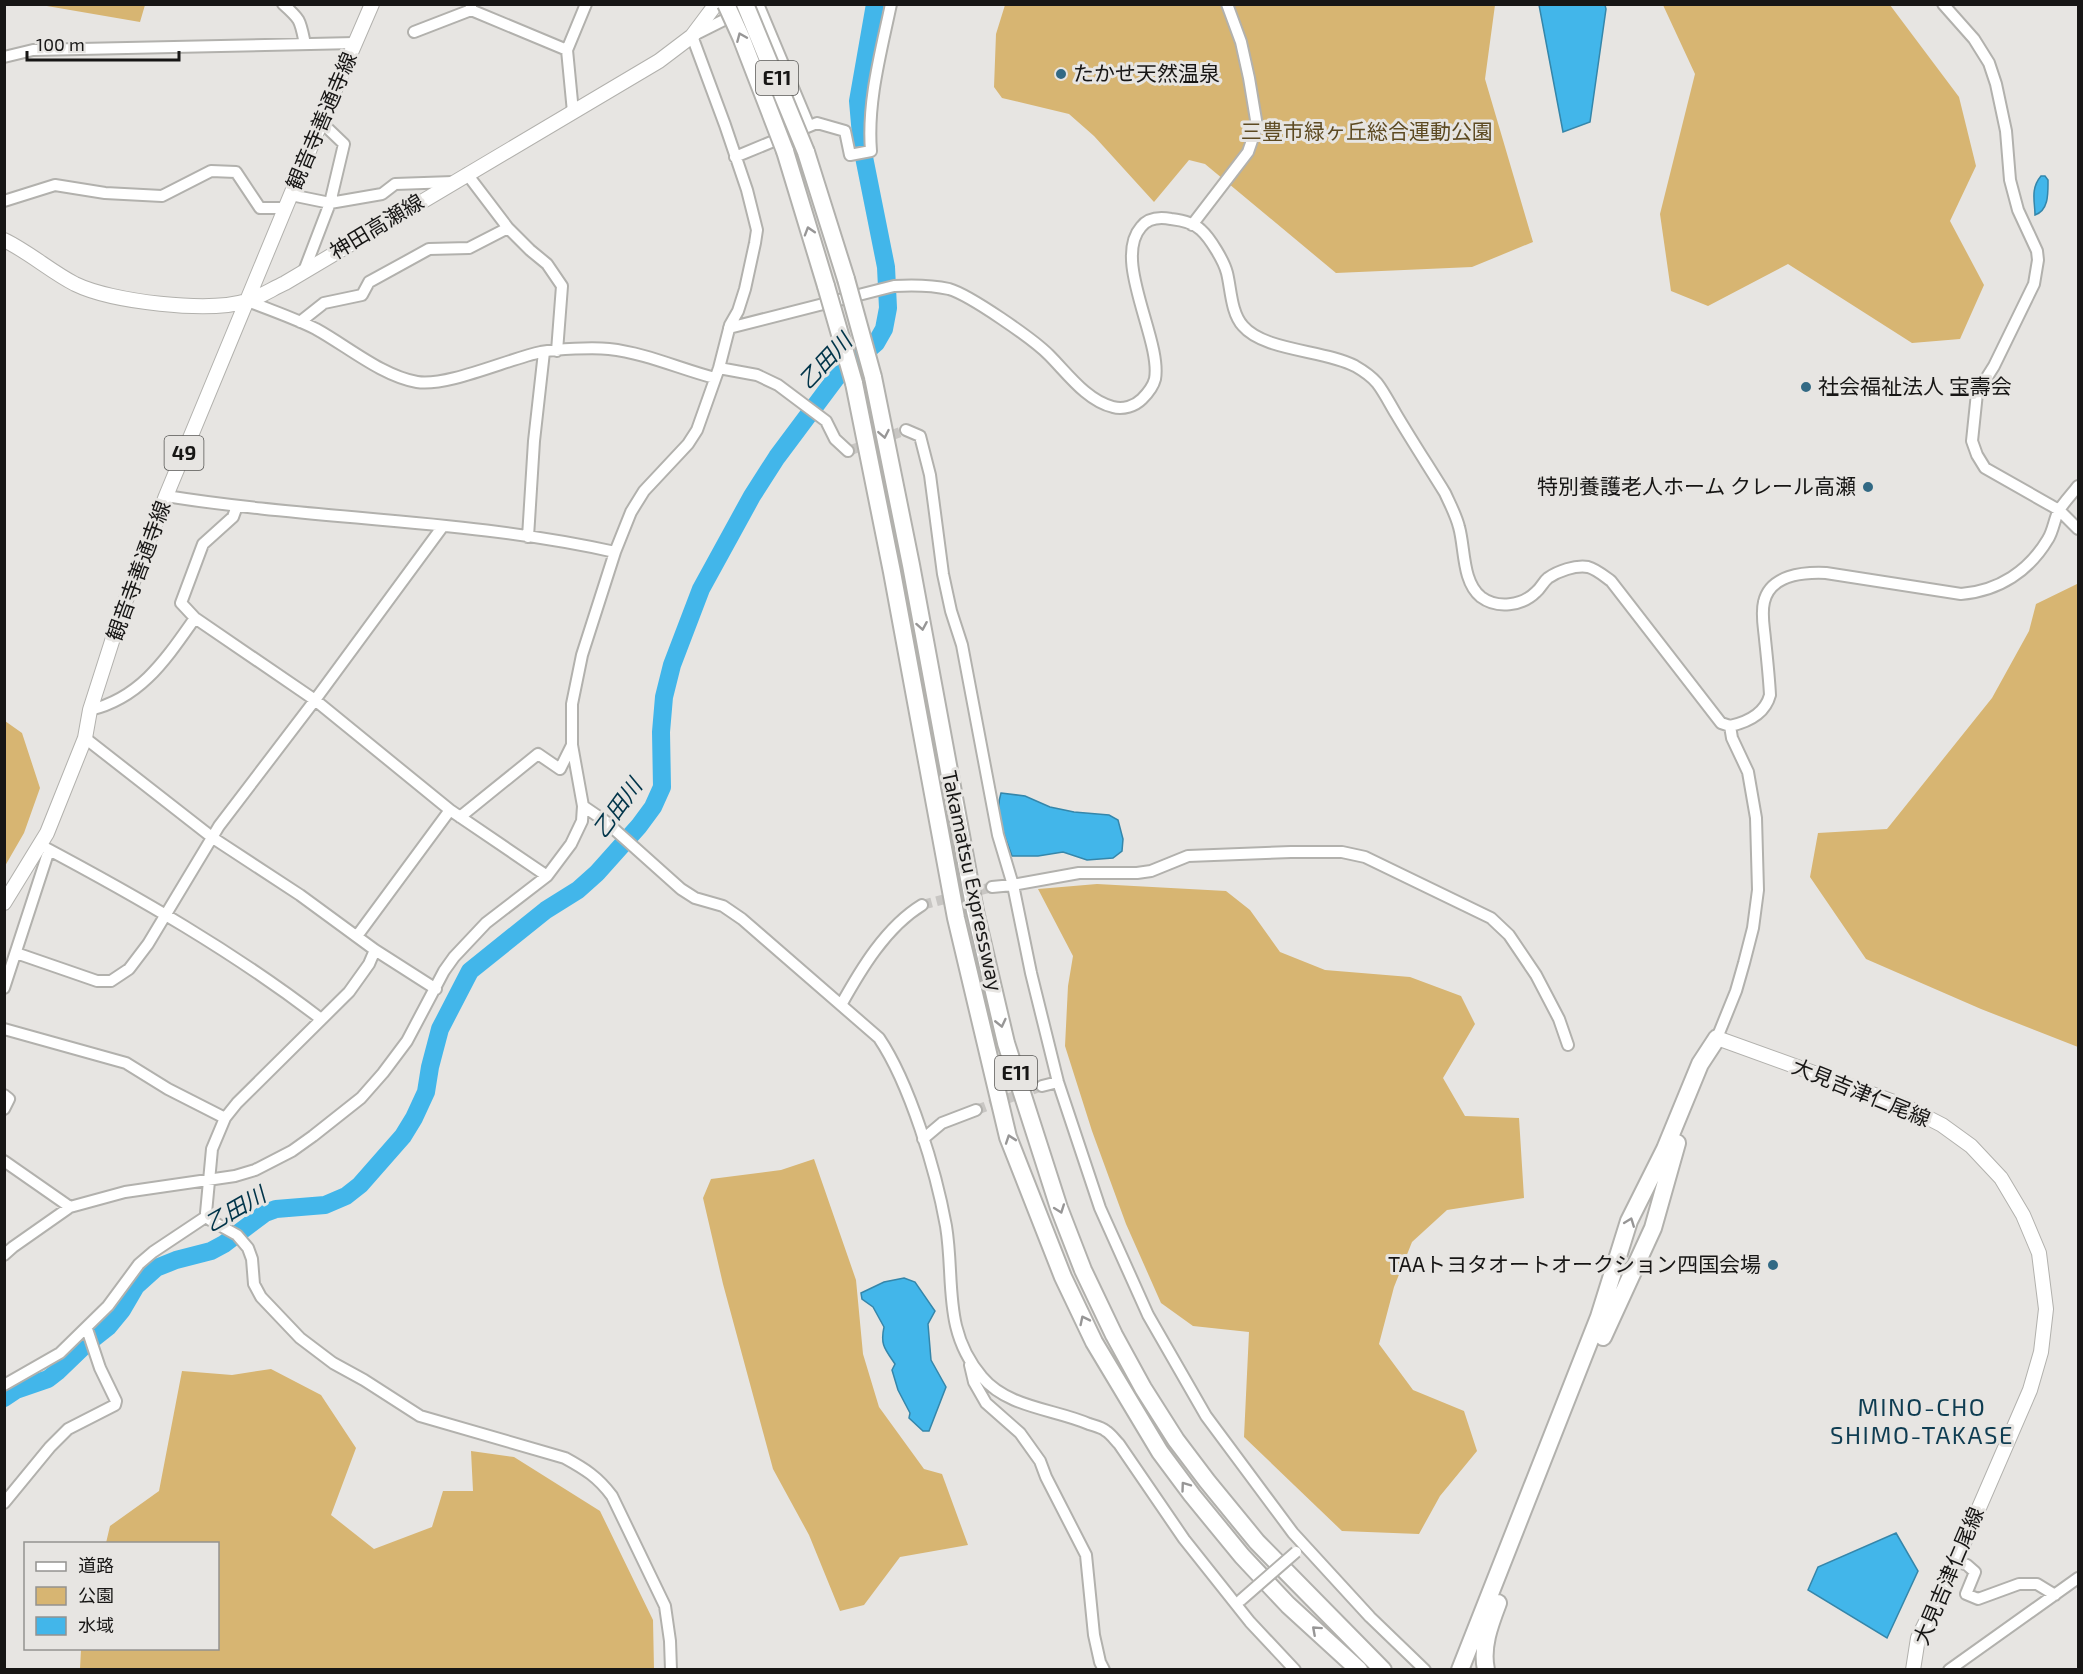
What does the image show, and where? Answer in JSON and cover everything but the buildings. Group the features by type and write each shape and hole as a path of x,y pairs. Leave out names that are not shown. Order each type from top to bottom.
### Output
{"highway":[{"name":"Takamatsu Expressway","path":"746,4 806,152 846,279 873,377 911,565 975,911 1006,1043 1056,1198 1083,1270 1114,1335 1143,1388 1176,1440 1257,1542 1383,1670"},
{"name":"Takamatsu Expressway","path":"725,12 741,37 784,151 854,383 892,572 956,918 997,1092 1013,1148 1063,1277 1094,1342 1160,1452 1192,1495 1250,1564 1288,1605 1359,1670"},
{"path":"1460,1670 1599,1317 1629,1221 1665,1149 1700,1064 1717,1038"},
{"path":"1486,1670 1485,1647 1490,1623 1609,1322 1653,1228 1676,1147 1717,1038"}],"main road":[{"name":"観音寺善通寺線","path":"4,903 44,848 47,833 85,738 90,710 122,610 166,496 372,4"},
{"name":"神田高瀬線","path":"4,240 21,248 74,283 98,293 140,301 217,306 248,301 304,271 659,61 692,36 716,5"},
{"name":"大見吉津仁尾線","path":"1717,1038 1905,1106 1942,1125 1971,1146 2001,1178 2024,1215 2038,1253 2046,1309 2041,1352 2030,1390 1956,1561 1918,1638 1913,1670"}],"street":[{"path":"283,4 301,23 305,44"},
{"path":"573,112 567,50 586,4"},
{"path":"4,1255 54,1217 70,1208 125,1192 209,1181 255,1170 292,1151 362,1098 407,1041 454,957 486,923 547,876 571,844 582,821 584,806 572,745 572,704 582,656 615,552 631,512 644,491 688,444 697,430 717,373 729,328 738,311 751,268 757,230 747,190 692,36 725,12 752,4"},
{"path":"758,4 809,126"},
{"path":"735,157 817,123 845,131 850,155 871,151 869,128 891,4"},
{"path":"1192,225 1248,152 1257,126 1250,78 1241,42 1227,4"},
{"path":"1943,4 1974,39 1989,63 2006,131 2010,180 2018,210 2037,251 2038,260 2034,284 1994,366 1977,393 1972,441 1977,455 1986,468 2059,510 2079,529"},
{"path":"716,5 725,12"},
{"path":"414,32 471,7 567,50"},
{"path":"4,57 33,50 355,43"},
{"path":"304,271 330,203 345,144 321,122"},
{"path":"4,201 55,185 105,193 162,196 211,171 236,172 260,208 288,202 330,203 382,194 395,184 454,182"},
{"path":"467,174 508,228 547,264 562,286 557,351"},
{"path":"729,328 894,286 908,285 950,290 970,298 1047,352 1087,393 1115,408 1129,407 1139,402 1155,381 1155,364 1134,274 1132,255 1134,239 1141,227 1149,220 1162,218 1192,225 1200,229 1220,257 1242,326 1268,341 1334,358 1354,366 1377,383 1445,493 1460,529 1472,584 1480,596 1490,602 1503,605 1517,603 1536,592 1549,577 1575,567 1589,567 1611,581 1721,723 1730,726 1754,717 1769,701 1763,617 1764,600 1778,582 1796,574 1826,573 1961,594 1977,593 1994,588 2026,568 2049,537 2059,510 2079,486"},
{"path":"300,322 324,303 362,295 369,282 429,249 469,248 508,228"},
{"path":"248,301 300,322 396,376 419,382 433,382 456,377 544,352 607,348 717,373 757,375 778,385 801,401 826,422 835,439 848,451"},
{"path":"528,537 534,441 544,352"},
{"path":"906,430 920,436 930,475 943,574 951,611 962,645 998,835 1013,885 1031,973 1058,1082 1100,1208 1148,1315 1206,1416 1300,1549 1425,1670"},
{"path":"166,496 237,506 443,526 528,537 615,552"},
{"path":"237,506 233,517 203,544 181,603 195,618 315,700 450,810 547,876"},
{"path":"16,953 97,981 111,981 129,969 147,944 219,826 443,526"},
{"path":"90,710 110,705 144,682 167,658 195,618"},
{"path":"1717,1038 1736,991 1754,928 1758,890 1756,818 1748,772 1732,738 1730,726"},
{"path":"85,738 213,838 300,895 375,950 436,988"},
{"path":"460,817 538,754 560,769 572,745"},
{"path":"584,806 605,821 681,889 695,898 723,906 742,919 879,1038 890,1054 923,1139 946,1228 955,1326 969,1359 992,1387 1010,1397 1028,1405 1073,1417 1106,1431 1119,1444 1184,1539 1239,1602 1256,1629 1295,1670"},
{"path":"357,936 450,810"},
{"path":"4,988 16,953 44,848 165,915 272,981 321,1019"},
{"path":"992,886 1013,885 1079,873 1151,871 1188,856 1342,852 1365,857 1491,918 1509,935 1536,975 1559,1019 1568,1045"},
{"path":"841,1005 858,974 898,922 922,904"},
{"path":"375,950 369,964 349,992 237,1103 225,1118 212,1149 207,1216 237,1235 248,1248 252,1259 254,1284 261,1297 300,1338 333,1363 420,1416 565,1458 600,1480 612,1496 665,1606 671,1670"},
{"path":"4,1029 126,1063 168,1089 225,1118"},
{"path":"1042,1086 1058,1082"},
{"path":"4,1095 9,1100 4,1109"},
{"path":"923,1139 942,1124 976,1110"},
{"path":"4,1161 70,1208"},
{"path":"4,1385 55,1357 87,1329 108,1306 139,1264 207,1216"},
{"path":"4,1503 50,1447 68,1429 115,1405 116,1401 100,1368 87,1329"},
{"path":"969,1359 974,1382 986,1403 1020,1433 1040,1461 1086,1555 1094,1635 1104,1670"},
{"path":"1239,1602 1300,1549"},
{"path":"1956,1561 1967,1565 1975,1572 1966,1594 1978,1599 2019,1584 2037,1584 2055,1595"},
{"path":"1949,1670 2079,1578"}],"green space":[{"path":"145,4 140,22 41,5"},
{"name":"三豊市緑ヶ丘総合運動公園","path":"1005,5 1495,5 1485,79 1533,242 1472,267 1336,273 1205,164 1189,160 1154,202 1094,136 1069,114 1002,98 994,87 996,34"},
{"path":"1663,5 1890,5 1959,97 1976,166 1950,221 1984,285 1960,339 1912,343 1788,264 1708,306 1671,291 1660,214 1695,74"},
{"path":"2078,584 2078,1047 1981,1009 1866,959 1810,877 1818,833 1887,829 1992,698 2029,631 2036,604"},
{"path":"5,721 22,733 40,788 24,833 5,866"},
{"path":"1097,884 1226,891 1250,910 1280,952 1325,970 1410,977 1461,996 1475,1024 1443,1078 1465,1116 1519,1118 1524,1198 1447,1210 1412,1242 1394,1287 1379,1344 1413,1390 1464,1411 1477,1451 1440,1496 1419,1534 1342,1531 1244,1437 1249,1332 1193,1326 1161,1303 1126,1224 1092,1131 1065,1046 1068,986 1073,956 1038,889"},
{"path":"814,1159 856,1280 863,1354 879,1407 924,1469 942,1474 968,1545 900,1557 864,1605 840,1611 809,1535 773,1469 723,1284 703,1198 711,1179 781,1170"},
{"path":"271,1369 321,1395 356,1448 331,1515 374,1549 432,1527 443,1491 473,1491 471,1451 514,1457 600,1511 653,1620 654,1669 80,1669 81,1650 219,1650 219,1542 106,1542 110,1526 159,1491 182,1371 232,1375"}],"water":[{"path":"1539,5 1605,5 1606,9 1590,122 1563,132"},
{"path":"2041,176 2045,176 2048,180 2048,195 2043,209 2035,215 2034,191"},
{"path":"1001,793 1025,796 1050,807 1074,812 1109,815 1118,820 1123,839 1122,851 1113,858 1087,860 1063,852 1038,856 1012,856 1000,817"},
{"path":"904,1278 915,1282 935,1311 928,1324 931,1360 946,1387 929,1431 923,1431 909,1418 910,1413 898,1390 892,1370 895,1364 883,1343 884,1327 873,1307 862,1299 861,1293 884,1282"},
{"path":"1896,1533 1918,1571 1887,1638 1808,1590 1818,1567"}],"waterway":[{"name":"乙田川","path":"4,1398 16,1390 48,1379 57,1372 108,1327 122,1310 136,1286 156,1268 211,1251 265,1213 276,1209 325,1205 346,1196 360,1185 403,1136 414,1118 426,1092 440,1029 470,971 546,910 578,890 597,873 653,807 662,787 661,732 664,697 672,665 701,589 752,496 777,457 836,378 876,343 884,329 888,308 886,267 862,147 858,101 875,4"}],"tunnel":[{"path":"848,451 906,430"},
{"path":"922,905 992,887"},
{"path":"976,1110 1042,1086"}],"place":[{"name":"たかせ天然温泉","path":"1061,74"},
{"name":"社会福祉法人 宝壽会","path":"1806,387"},
{"name":"特別養護老人ホーム クレール高瀬","path":"1868,487"},
{"name":"TAAトヨタオートオークション四国会場","path":"1773,1265"}],"district":[{"name":"MINO-CHO SHIMO-TAKASE","path":"1922,1422"}]}
